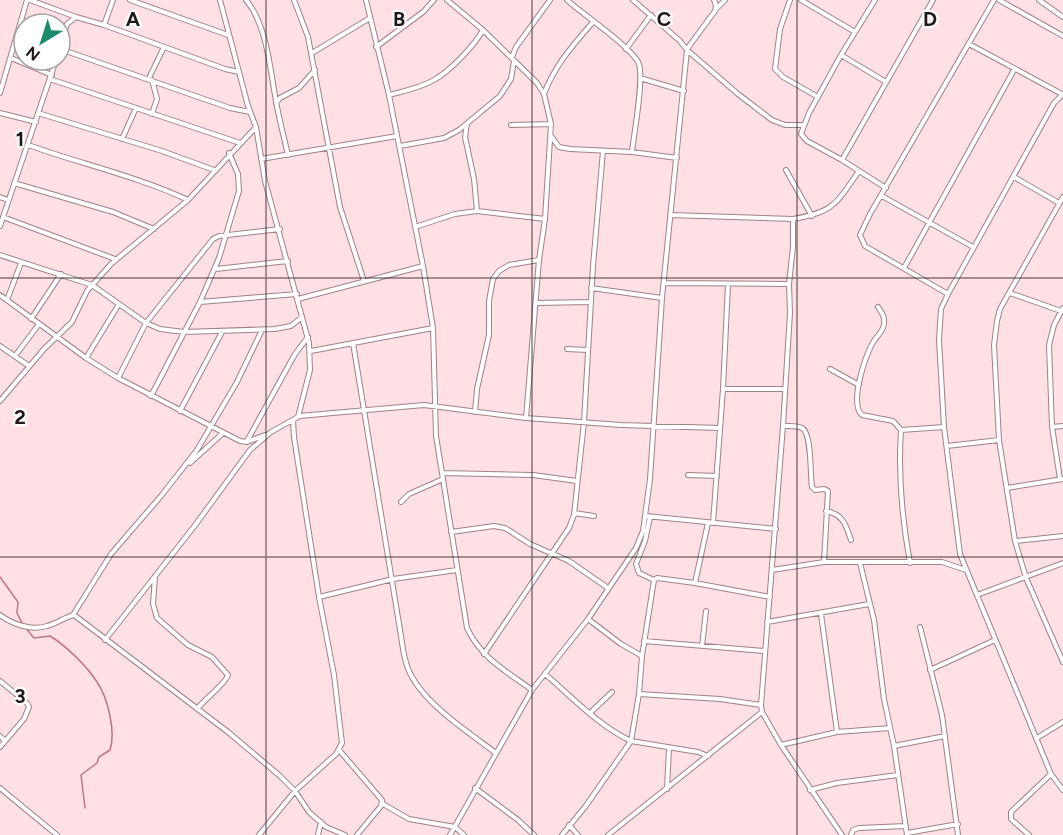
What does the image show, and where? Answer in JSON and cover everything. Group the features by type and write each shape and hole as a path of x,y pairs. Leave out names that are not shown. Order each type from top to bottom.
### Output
{"street":[{"path":"0,93 28,0 239,72"},
{"path":"104,25 113,0"},
{"path":"130,0 229,35"},
{"path":"220,0 256,127 261,159 311,351 308,381 299,416"},
{"path":"246,0 257,17 268,57 288,155"},
{"path":"294,0 308,37 316,70 340,207 364,281"},
{"path":"366,0 400,146 433,328 436,436 467,628 474,643 484,654 532,690"},
{"path":"376,47 423,12 434,0"},
{"path":"447,0 483,30 537,83 544,94 551,124 545,219 539,260 526,418"},
{"path":"400,146 444,138 496,101 511,79 516,47 550,0"},
{"path":"567,0 626,49 639,64 640,78 632,152"},
{"path":"633,0 680,41 687,50 772,120 785,125 804,125"},
{"path":"714,0 715,11"},
{"path":"725,0 687,50 662,298 648,516 645,541 636,564 639,573 654,580 657,578 695,583 770,597"},
{"path":"790,0 780,29 775,69 783,77 818,97"},
{"path":"801,0 855,32"},
{"path":"875,0 841,55 801,130 802,137 886,188"},
{"path":"842,160 933,0"},
{"path":"948,294 865,246 861,240 862,228 994,0"},
{"path":"999,0 1063,36"},
{"path":"1039,0 1063,17"},
{"path":"626,49 651,15"},
{"path":"72,20 76,17"},
{"path":"312,53 370,18"},
{"path":"544,94 560,60 593,22"},
{"path":"389,95 436,79 468,49 483,30"},
{"path":"969,44 1062,94 1054,103 948,294 941,309 939,324 944,427 958,541 966,570 1051,774 1063,790"},
{"path":"152,114 157,99 150,78 164,47"},
{"path":"72,52 230,108 250,112"},
{"path":"841,55 886,82"},
{"path":"11,58 51,77 240,143"},
{"path":"904,268 1014,69"},
{"path":"276,103 280,98 297,90 316,70"},
{"path":"0,226 52,72"},
{"path":"640,78 684,91"},
{"path":"122,139 136,108"},
{"path":"0,113 36,122"},
{"path":"38,113 214,170"},
{"path":"467,123 465,137 474,179 477,211"},
{"path":"511,125 551,124"},
{"path":"0,401 56,336 73,321 92,285 115,259 188,200 229,153 256,127"},
{"path":"261,159 397,136"},
{"path":"551,136 559,147 563,148 632,152 676,158"},
{"path":"28,145 145,182 188,200"},
{"path":"484,654 531,588 569,528 574,513 584,422 590,302 603,151"},
{"path":"151,396 216,269 235,209 239,186 238,174 229,153"},
{"path":"786,170 812,216"},
{"path":"670,215 793,219 812,216 832,208 858,171"},
{"path":"1014,177 1059,203"},
{"path":"14,183 107,210 154,229"},
{"path":"882,196 973,248"},
{"path":"0,197 8,200"},
{"path":"1063,197 1000,309 994,333 999,440 1015,541 1026,578 1063,662"},
{"path":"415,227 455,214 477,211 545,219"},
{"path":"3,217 115,259"},
{"path":"793,219 783,426 761,705 762,712 781,745 842,835"},
{"path":"117,378 146,323 213,239 219,236 280,229"},
{"path":"0,255 92,285 146,323 160,328 184,332 262,330 288,327 302,316"},
{"path":"475,412 477,389 488,340 489,301 493,279 504,267 539,260"},
{"path":"216,269 288,261"},
{"path":"7,300 21,262"},
{"path":"200,302 297,296 423,266"},
{"path":"31,318 61,274"},
{"path":"664,283 789,284"},
{"path":"695,583 711,523 717,476 728,284"},
{"path":"591,288 662,298"},
{"path":"1007,488 1061,479 1052,428 1049,345 1062,309 1010,293"},
{"path":"0,296 117,378 240,441 247,442 272,432 299,416 424,405 526,418 654,428 720,429"},
{"path":"536,303 590,302"},
{"path":"86,358 119,304"},
{"path":"878,307 885,320 883,330 872,343 856,400 858,413 893,421 901,430 899,457 902,506 910,563"},
{"path":"15,356 39,324"},
{"path":"311,351 433,328"},
{"path":"0,615 16,624 38,627 51,625 74,615 111,555 187,465 237,382 262,330"},
{"path":"180,411 222,332"},
{"path":"247,442 295,354 308,336"},
{"path":"353,343 403,649 412,678 436,705 496,753"},
{"path":"0,346 29,366"},
{"path":"567,349 588,350"},
{"path":"830,369 859,385"},
{"path":"723,389 784,389"},
{"path":"0,391 4,394"},
{"path":"259,835 295,791 339,750 343,739 293,420"},
{"path":"783,426 801,427 806,432 812,487 814,490 828,491 824,562"},
{"path":"1052,428 1063,426"},
{"path":"901,430 944,427"},
{"path":"105,640 250,450 272,432"},
{"path":"187,465 223,433"},
{"path":"947,446 999,440"},
{"path":"443,473 532,475 577,481"},
{"path":"688,475 717,476"},
{"path":"401,502 409,494 443,479"},
{"path":"826,511 839,515 851,540"},
{"path":"574,513 594,516"},
{"path":"648,516 776,529"},
{"path":"450,835 532,690 588,619 636,548 648,516"},
{"path":"451,532 499,527 569,561 608,588"},
{"path":"1015,541 1063,536"},
{"path":"772,570 824,562 942,562 966,570"},
{"path":"860,563 874,620 907,834 958,824"},
{"path":"977,595 1063,563"},
{"path":"319,597 393,579 457,570"},
{"path":"156,575 153,604 157,618 188,645 212,657 228,675 226,681 207,696 197,709"},
{"path":"562,835 631,741 654,580"},
{"path":"767,622 869,604"},
{"path":"702,646 706,611"},
{"path":"821,614 837,732"},
{"path":"74,615 276,772 295,791 309,812 328,828 345,835"},
{"path":"588,619 621,644 642,656"},
{"path":"920,627 942,715 958,835"},
{"path":"930,669 995,640"},
{"path":"644,641 765,651"},
{"path":"545,674 590,713 631,741 698,752 708,756"},
{"path":"0,681 27,702 29,707 24,719 0,747"},
{"path":"590,713 612,692"},
{"path":"639,694 720,699 761,705"},
{"path":"608,835 762,712"},
{"path":"1037,738 1063,722"},
{"path":"781,745 837,732 890,728"},
{"path":"0,736 5,741"},
{"path":"894,746 945,736"},
{"path":"667,789 669,748"},
{"path":"339,750 380,794 382,804 409,819 455,827 464,835"},
{"path":"1029,835 1011,819 1011,812 1051,774"},
{"path":"810,790 837,783 898,775"},
{"path":"0,788 57,835"},
{"path":"475,788 534,835"},
{"path":"357,835 382,804"},
{"path":"318,835 321,822"},
{"path":"569,825 578,835"},
{"path":"851,835 853,830 859,828 906,826"}],"waterway":[{"path":"0,577 18,602 17,613 22,623"},
{"path":"25,627 34,638 50,636 75,656 97,682 108,706 112,743 110,750 99,757 97,763 81,775 85,808"}]}
